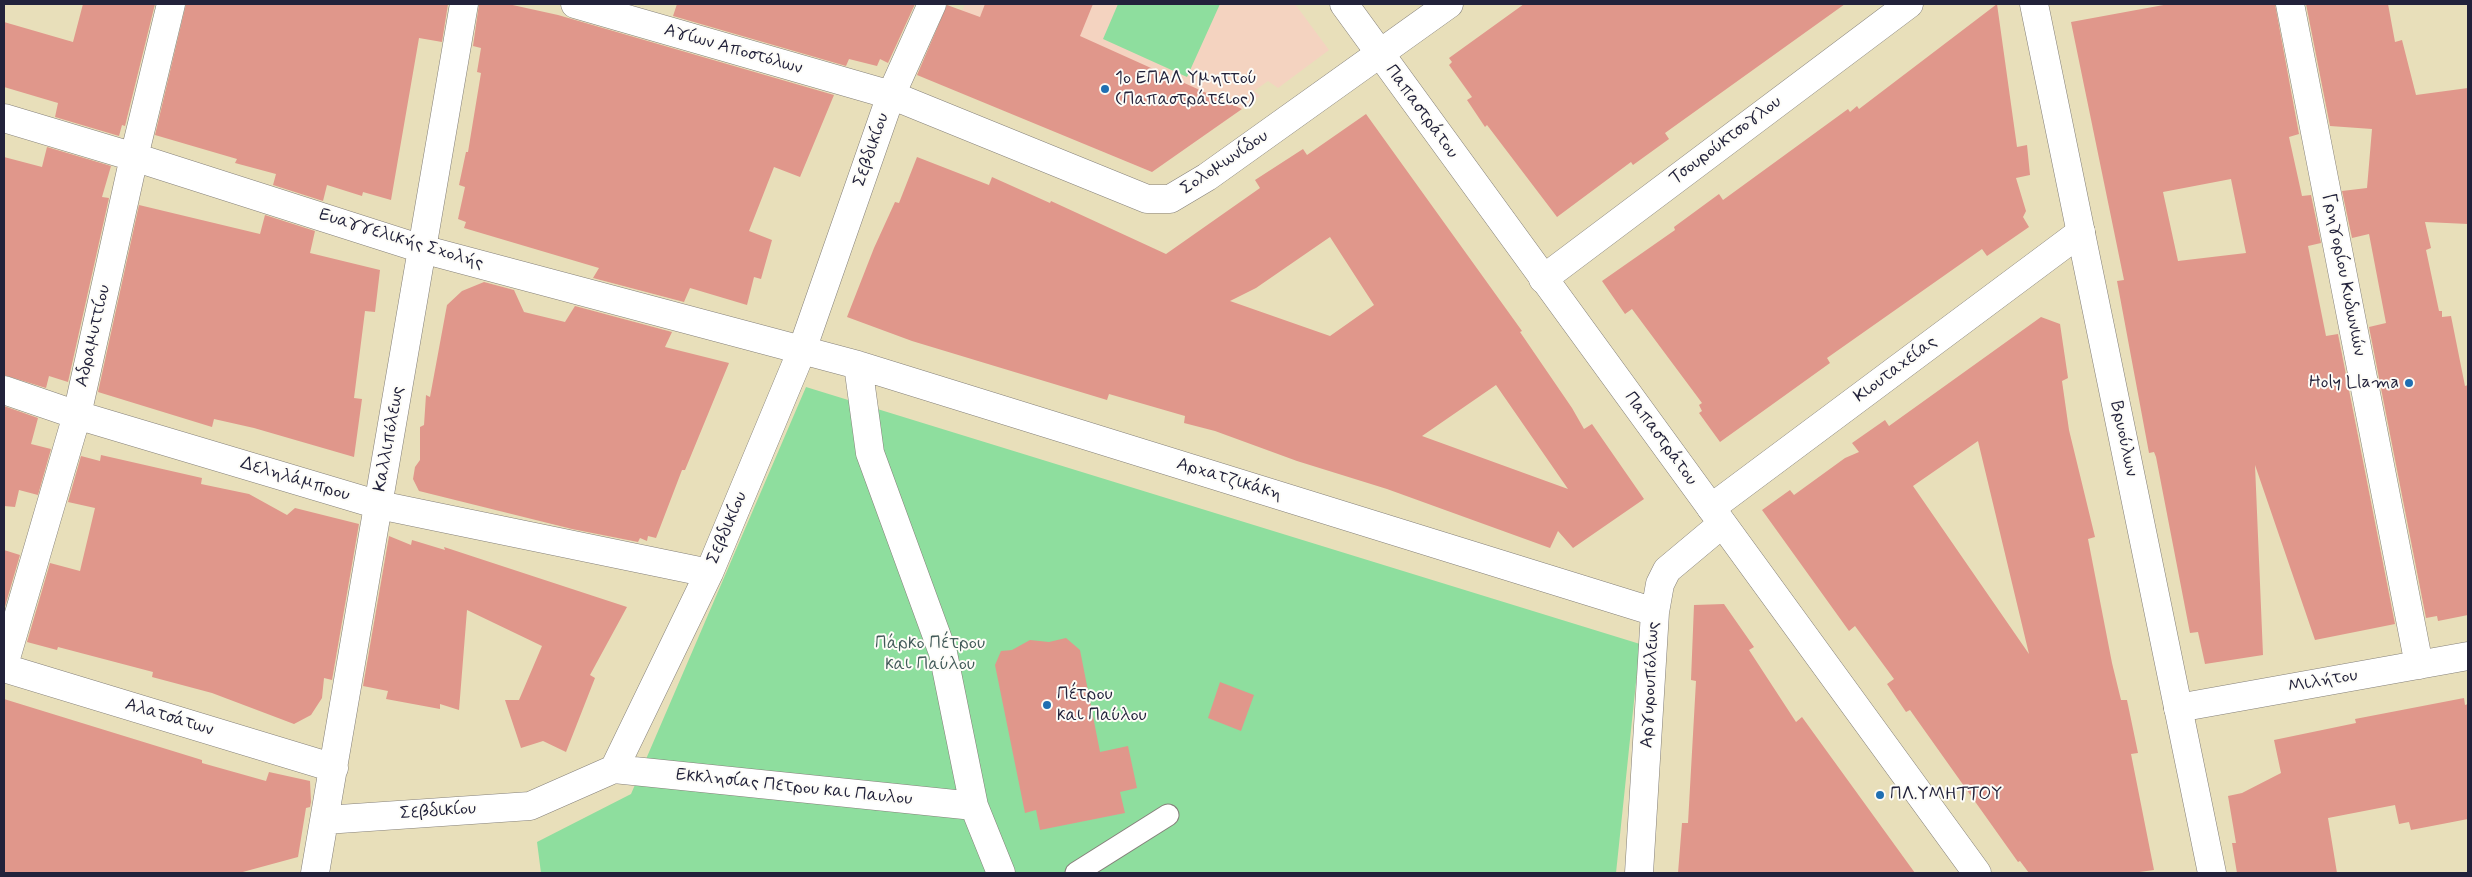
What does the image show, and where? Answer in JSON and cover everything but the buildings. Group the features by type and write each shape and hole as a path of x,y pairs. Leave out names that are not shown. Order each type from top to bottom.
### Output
{"street":[{"name":"Αδραμυττίου","path":"4,667 77,415 134,157 171,4"},
{"name":"Καλλιπόλεως","path":"315,873 464,4"},
{"name":"Αγίων Αποστόλων","path":"574,4 651,14 891,95"},
{"name":"Σεβδικίου","path":"325,820 530,806 614,769 709,573 802,350 891,95 932,4"},
{"name":"Παπαστράτου","path":"1344,4 1977,873"},
{"name":"Σολομωνίδου","path":"891,95 1147,199 1170,200 1207,177 1449,4"},
{"name":"Τσουρούκτσογλου","path":"1543,279 1909,4"},
{"name":"Βρυούλων","path":"2034,4 2212,873"},
{"name":"Γρηγορίου Κυδωνιών","path":"2290,4 2420,665"},
{"name":"Ευαγγελικής Σχολής","path":"4,118 134,157 422,249 802,350"},
{"name":"Κιουταχείας","path":"1716,516 2081,232"},
{"name":"Αρχατζικάκη","path":"802,350 858,365 1655,612"},
{"path":"858,365 870,453 944,653 974,806 1001,873"},
{"name":"Δεληλάμπρου","path":"4,390 77,415 379,505 709,573"},
{"name":"Αργυρουπόλεως","path":"1640,873 1655,612 1660,584 1667,570 1716,516"},
{"name":"Μιλήτου","path":"2178,708 2468,656"},
{"name":"Αλατσάτων","path":"4,667 334,768"},
{"name":"Εκκλησίας Πετρου και Παυλου","path":"614,769 974,806"}],"lane":[{"path":"1076,873 1168,815"}],"shaded area":[{"name":"1ο ΕΠΑΛ Υμηττού (Παπαστράτειος)","path":"965,4 1295,4 1329,50 1278,88 1268,81 1254,91 1260,96 1152,172 933,81"}],"green space":[{"path":"1118,4 1220,4 1187,77 1103,39"},
{"name":"Πάρκο Πέτρου και Παύλου","path":"806,387 1640,644 1616,873 541,873 537,842 631,794"}],"place":[{"name":"1ο ΕΠΑΛ Υμηττού (Παπαστράτειος)","path":"1105,89"},
{"name":"Holy Llama","path":"2409,383"},
{"name":"Πέτρου και Παύλου","path":"1047,705"},
{"name":"ΠΛ.ΥΜΗΤΤΟΥ","path":"1880,795"}]}
